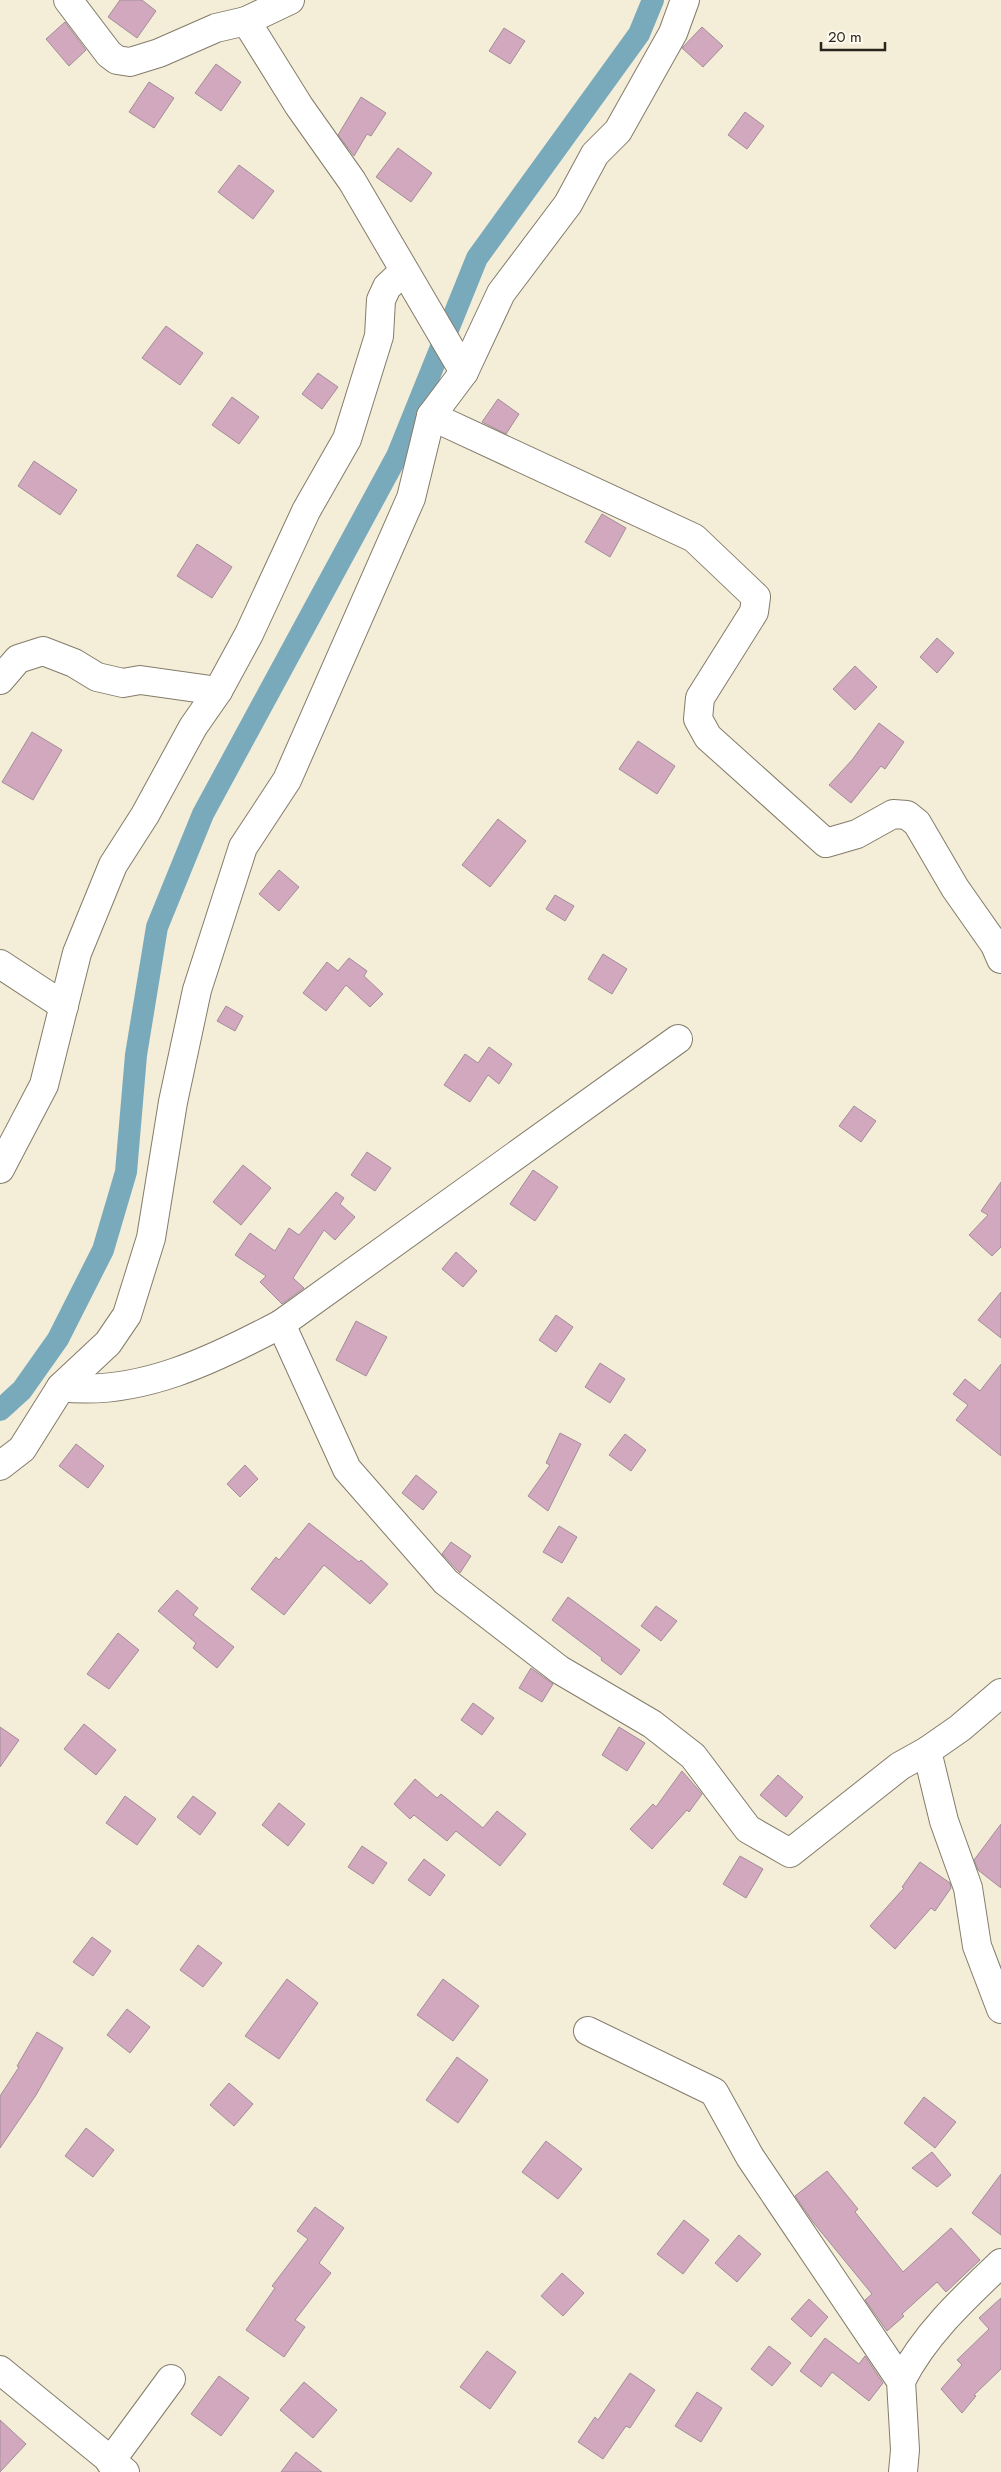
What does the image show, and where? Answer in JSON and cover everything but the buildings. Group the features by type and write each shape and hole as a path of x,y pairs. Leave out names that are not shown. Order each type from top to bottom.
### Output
{"street":[{"path":"68,0 109,54 117,60 130,62 160,52 222,25 246,21 290,0"},
{"path":"0,1466 22,1449 61,1387 108,1343 127,1315 151,1238 173,1102 197,990 242,847 287,780 411,498 431,416 464,372 501,293 568,204 595,154 618,131 673,33 684,0"},
{"path":"246,21 260,60 299,106 352,181 464,372"},
{"path":"0,1169 44,1085 77,953 113,865 145,815 193,727 218,691 249,634 306,511 347,439 379,336 381,300 387,287 409,280"},
{"path":"431,416 694,538 756,597 754,612 700,698 698,719 708,737 826,843 857,834 893,814 906,815 917,823 954,888 995,945 1001,959"},
{"path":"0,680 18,659 43,651 74,662 97,677 123,683 140,680 218,691"},
{"path":"0,964 64,1006"},
{"path":"61,1387 78,1389 137,1383 218,1357 281,1324 678,1040"},
{"path":"281,1324 346,1469 446,1582 560,1670 652,1724 693,1756 748,1829 790,1853 893,1772 960,1728 1001,1693"},
{"path":"927,1751 944,1821 968,1888 977,1946 1001,2009"},
{"path":"588,2031 714,2092 750,2157 901,2381"},
{"path":"903,2472 901,2381 932,2333 1001,2263"},
{"path":"0,2370 118,2467 171,2379"}],"waterway":[{"path":"0,1410 22,1390 58,1339 103,1250 126,1172 136,1055 157,927 203,814 397,456 477,258 639,34 653,0"}]}
